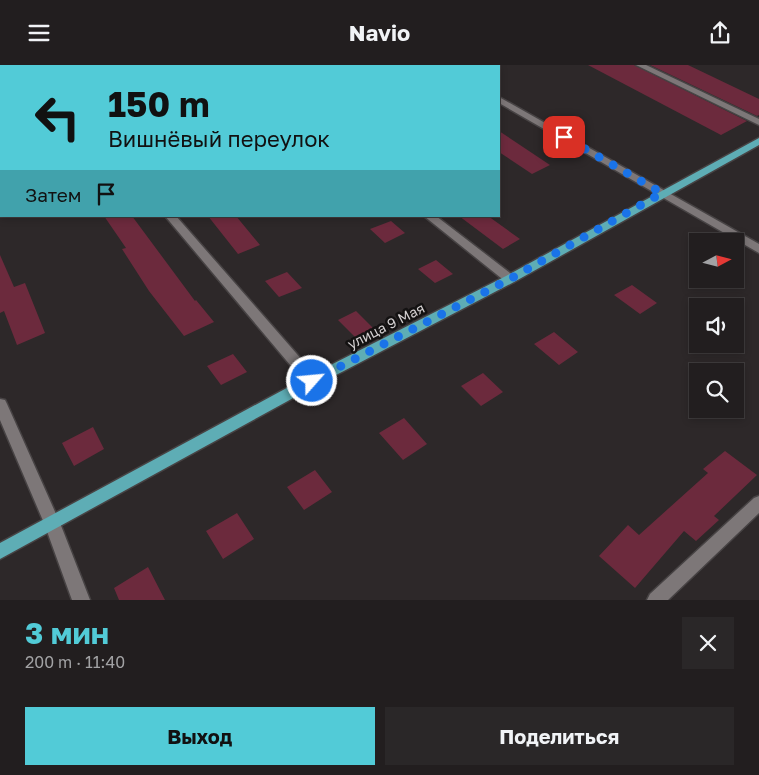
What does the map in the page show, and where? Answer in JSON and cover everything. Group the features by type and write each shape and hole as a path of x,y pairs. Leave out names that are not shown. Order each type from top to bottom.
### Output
{"main road":[{"name":"улица 9 Мая","path":"0,551 312,381 510,279 662,193 759,141"}],"street":[{"path":"640,65 759,122"},
{"path":"500,101 759,249"},
{"path":"171,217 312,381"},
{"path":"430,217 510,279"},
{"path":"0,404 52,523 81,600"},
{"path":"656,600 759,503"}],"building":[{"path":"588,65 634,65 747,121 721,135"},
{"path":"650,65 688,65 759,99 759,115 757,116"},
{"path":"500,132 550,165 532,174 500,153"},
{"path":"105,217 133,217 195,301 214,322 184,336 149,291 122,249 126,248"},
{"path":"209,217 237,217 260,245 238,254"},
{"path":"460,217 489,217 520,239 503,249"},
{"path":"391,221 405,233 385,243 370,229"},
{"path":"0,255 14,287 25,283 45,333 17,345 4,311 0,313"},
{"path":"436,260 453,274 435,283 418,269"},
{"path":"287,272 302,288 279,297 265,281"},
{"path":"632,285 657,303 640,314 614,295"},
{"path":"356,311 376,331 359,341 338,320"},
{"path":"554,332 578,352 559,365 534,344"},
{"path":"233,354 247,372 221,385 207,366"},
{"path":"483,373 503,392 481,406 461,386"},
{"path":"404,418 427,444 403,460 379,433"},
{"path":"93,427 104,449 74,466 62,443"},
{"path":"725,451 757,475 714,516 719,520 696,541 684,531 635,588 599,556 628,525 639,535 708,473 703,469"},
{"path":"315,470 332,492 304,510 287,487"},
{"path":"237,513 254,539 223,559 206,531"},
{"path":"148,567 165,600 119,600 114,588"}],"route":[{"path":"312,381 510,279 662,193 564,137"}]}
